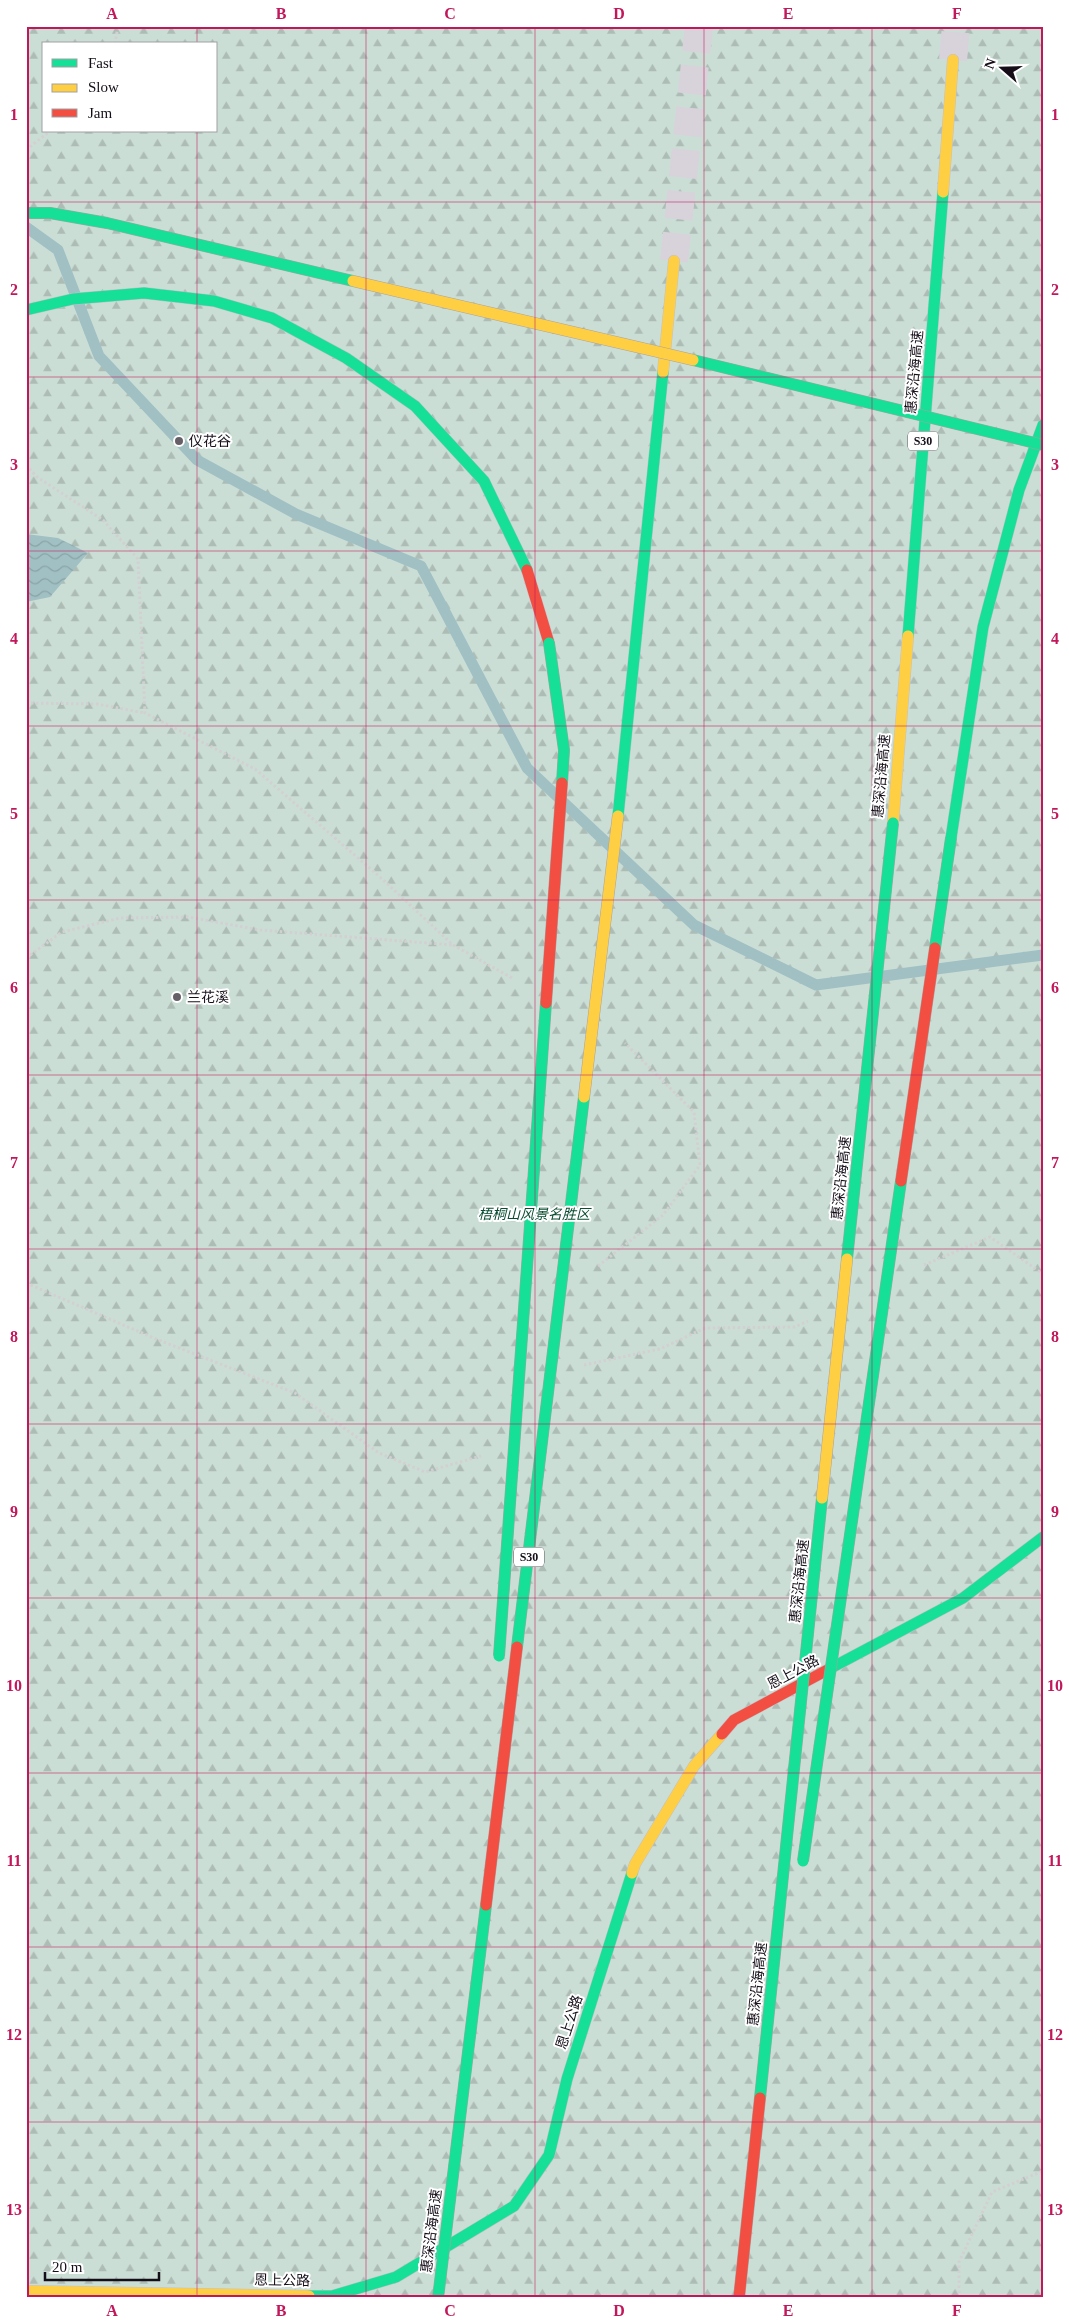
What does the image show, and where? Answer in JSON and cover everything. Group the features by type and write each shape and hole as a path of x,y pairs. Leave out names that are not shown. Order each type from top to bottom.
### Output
{"main road":[{"name":"惠深沿海高速","path":"740,2298 893,823 953,60"},
{"path":"26,213 50,214 107,223 791,382 1043,444"},
{"name":"惠深沿海高速","path":"438,2298 618,816 674,261"},
{"path":"26,310 73,299 144,293 214,301 272,318 346,358 414,406 484,481 529,574 549,643 564,750 498,1666"},
{"path":"801,1874 983,627 1019,490 1043,426"},
{"name":"恩上公路","path":"26,2291 332,2296 396,2276 514,2206 549,2155 567,2079 635,1864 694,1766 734,1720 963,1598 1043,1537"},
{"path":"474,2014 493,1746"},
{"path":"740,2298 781,2012"}],"path":[{"path":"115,42 118,26"},
{"path":"26,150 49,132"},
{"path":"26,703 97,704 145,713"},
{"path":"26,958 62,932 120,918 188,917 260,930 454,945"},
{"path":"26,1283 156,1339 294,1393 379,1453 425,1472 484,1455"},
{"path":"960,2298 959,2262 992,2192 1043,2171"}],"green space":[{"name":"梧桐山风景名胜区","path":"26,26 1043,26 1043,2298 26,2298"}],"water":[{"path":"26,534 58,538 88,553 50,597 26,602"}],"waterway":[{"path":"26,227 58,250 99,356 197,460 296,514 421,566 527,768 694,925 816,985 1043,955"}],"tunnel":[{"path":"674,261 699,26"},
{"path":"953,60 956,26"}],"traffic: fast":[{"path":"908,636 943,192"},
{"path":"26,213 50,213 107,223 353,281"},
{"path":"26,310 73,299 144,293 214,301 272,318 346,358 415,406 484,481 527,570"},
{"path":"693,360 1043,445"},
{"path":"618,816 663,372"},
{"path":"951,838 983,627 1019,490 1043,425"},
{"path":"549,643 564,750 562,783"},
{"path":"847,1259 893,823"},
{"path":"935,948 951,838"},
{"path":"499,1656 546,1003"},
{"path":"517,1647 584,1097"},
{"path":"803,1861 901,1181"},
{"path":"760,2098 822,1498"},
{"path":"831,1668 963,1598 1043,1537"},
{"path":"309,2296 332,2296 396,2277 514,2206 549,2155 567,2079 632,1873"},
{"path":"438,2298 486,1905"}],"traffic: slow":[{"path":"943,192 953,60"},
{"path":"663,372 674,261"},
{"path":"353,281 693,360"},
{"path":"893,823 908,636"},
{"path":"584,1097 618,816"},
{"path":"822,1498 847,1259"},
{"path":"632,1873 635,1864 694,1766 722,1734"},
{"path":"26,2291 309,2296"}],"traffic: jam":[{"path":"527,570 549,643"},
{"path":"546,1003 562,783"},
{"path":"901,1181 935,948"},
{"path":"486,1905 517,1647"},
{"path":"722,1734 734,1720 831,1668"},
{"path":"739,2298 760,2098"}],"place":[{"name":"仪花谷","path":"179,441"},
{"name":"兰花溪","path":"177,997"}]}
